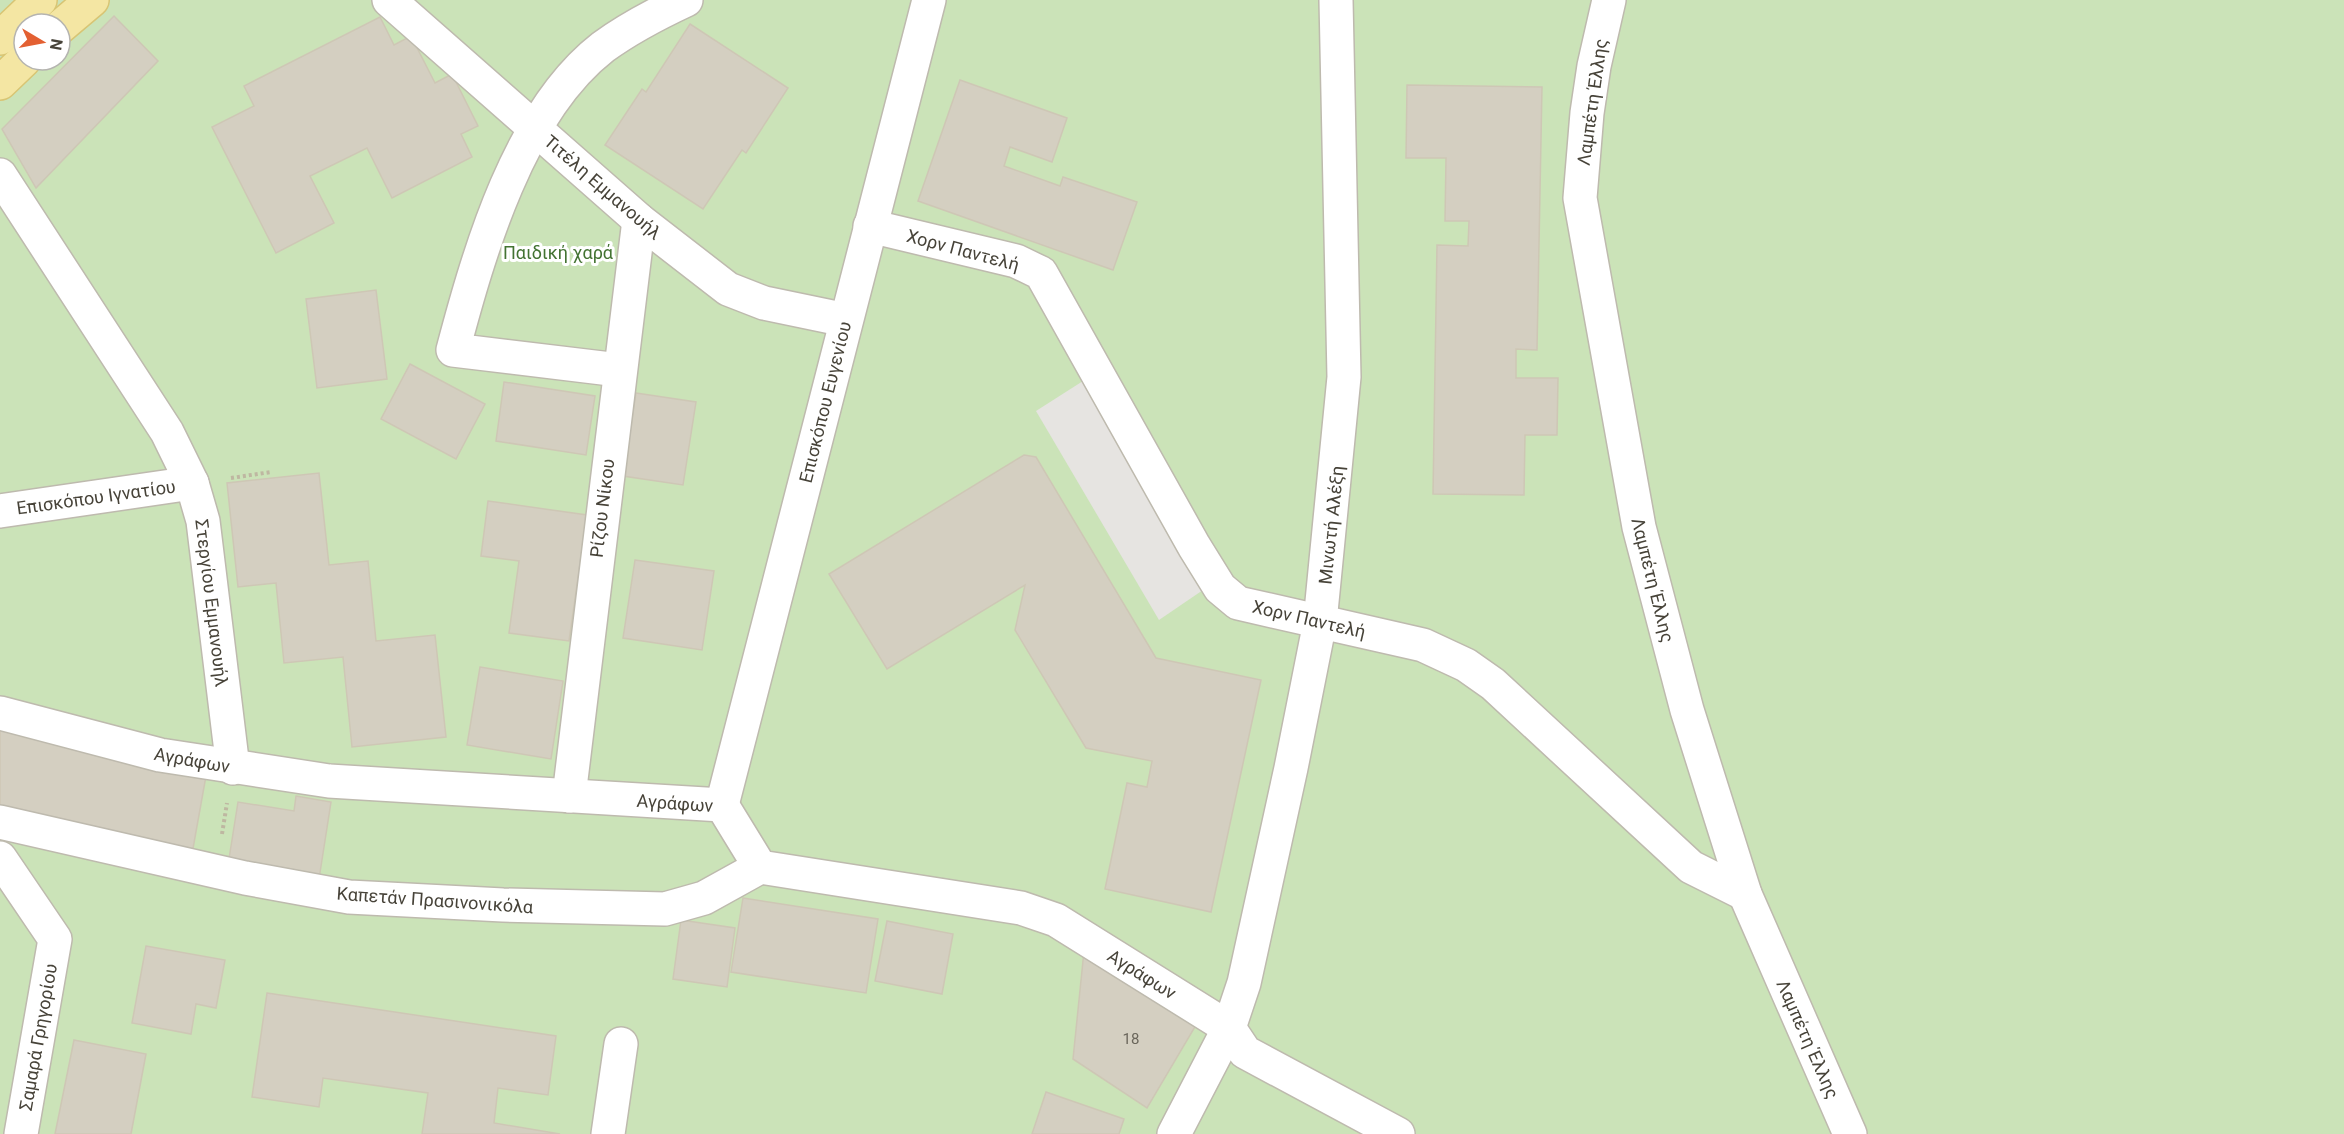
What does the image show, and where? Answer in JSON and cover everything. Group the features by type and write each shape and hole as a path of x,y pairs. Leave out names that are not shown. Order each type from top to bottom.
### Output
{"main road":[{"path":"0,38 40,0"},
{"path":"0,83 12,72"}],"street":[{"name":"Τιτέλη Εμμανουήλ","path":"389,0 639,220 728,289 764,303 846,320"},
{"path":"619,370 453,350 492,218 535,129 565,85 601,49 644,19 686,0"},
{"name":"Επισκόπου Ευγενίου","path":"722,805 929,0"},
{"name":"Μινωτή Αλέξη","path":"1174,1134 1229,1028 1249,960 1320,622 1344,377 1336,0"},
{"name":"Λαμπέτη Έλλης","path":"1609,0 1594,66 1587,113 1580,198 1638,527 1687,710 1745,894 1850,1134"},
{"name":"Στεργίου Εμμανουήλ","path":"0,175 166,432 192,483 203,521 233,768"},
{"name":"Ρίζου Νίκου","path":"569,796 639,220"},
{"name":"Χορν Παντελή","path":"870,226 1016,261 1041,273 1220,588 1238,603 1423,645 1466,665 1493,684 1691,867 1745,894"},
{"name":"Επισκόπου Ιγνατίου","path":"0,511 192,483"},
{"name":"Αγράφων","path":"0,713 63,732 160,755 233,768 397,787 722,805 760,867 974,900 1056,920 1229,1028 1245,1052 1398,1134"},
{"name":"Καπετάν Πρασινονικόλα","path":"0,822 217,871 349,897 503,905 665,909 704,898 760,867"},
{"name":"Σαμαρά Γρηγορίου","path":"0,858 55,939 21,1134"},
{"path":"608,1134 621,1044"}],"path":[{"path":"217,871 233,768"}],"green space":[{"name":"Παιδική χαρά","path":"0,0 2344,0 2344,1134 0,1134"}],"shaded area":[{"path":"1083,381 1203,590 1159,620 1036,411"}],"building":[{"path":"114,16 158,61 36,188 2,129 58,72 72,72 72,58"},
{"path":"380,17 394,45 411,36 435,83 452,74 478,126 461,134 472,157 392,198 367,148 310,176 334,223 276,253 212,127 254,106 244,86"},
{"path":"690,24 788,88 746,153 742,150 703,209 605,145 642,89 646,92"},
{"path":"960,80 1067,118 1052,162 1010,147 1004,166 1060,186 1063,177 1137,202 1113,270 918,201"},
{"path":"1407,85 1542,87 1537,350 1516,349 1516,378 1558,378 1557,435 1525,435 1524,495 1433,494 1437,245 1468,246 1469,221 1445,221 1446,158 1406,158"},
{"path":"376,290 387,379 317,388 306,299"},
{"path":"410,364 485,404 456,459 381,419"},
{"path":"504,382 595,396 586,455 496,441"},
{"path":"636,393 696,402 683,485 623,476"},
{"path":"1024,455 1036,457 1156,658 1261,680 1211,912 1105,889 1127,783 1147,787 1152,761 1086,748 1015,630 1025,585 887,669 829,574"},
{"path":"319,473 329,565 368,561 376,641 435,635 446,737 352,747 343,657 284,663 276,583 238,587 227,483"},
{"path":"488,501 587,515 569,641 509,633 519,561 481,556"},
{"path":"635,560 714,571 702,650 623,638"},
{"path":"480,667 563,681 551,759 467,745"},
{"path":"0,728 206,776 192,854 0,813"},
{"path":"296,796 331,802 319,879 228,865 238,802 294,811"},
{"path":"743,898 878,919 866,993 731,972"},
{"path":"681,920 735,928 727,987 673,979"},
{"path":"887,921 953,934 942,994 875,981"},
{"path":"146,946 225,960 216,1008 196,1004 191,1034 132,1023"},
{"path":"1084,951 1199,1020 1147,1108 1073,1059"},
{"path":"267,993 556,1036 548,1095 498,1088 494,1123 560,1134 422,1134 428,1093 323,1078 319,1107 252,1097"},
{"path":"74,1040 146,1054 131,1134 55,1134"},
{"path":"1046,1092 1124,1119 1119,1134 1032,1134"}]}
